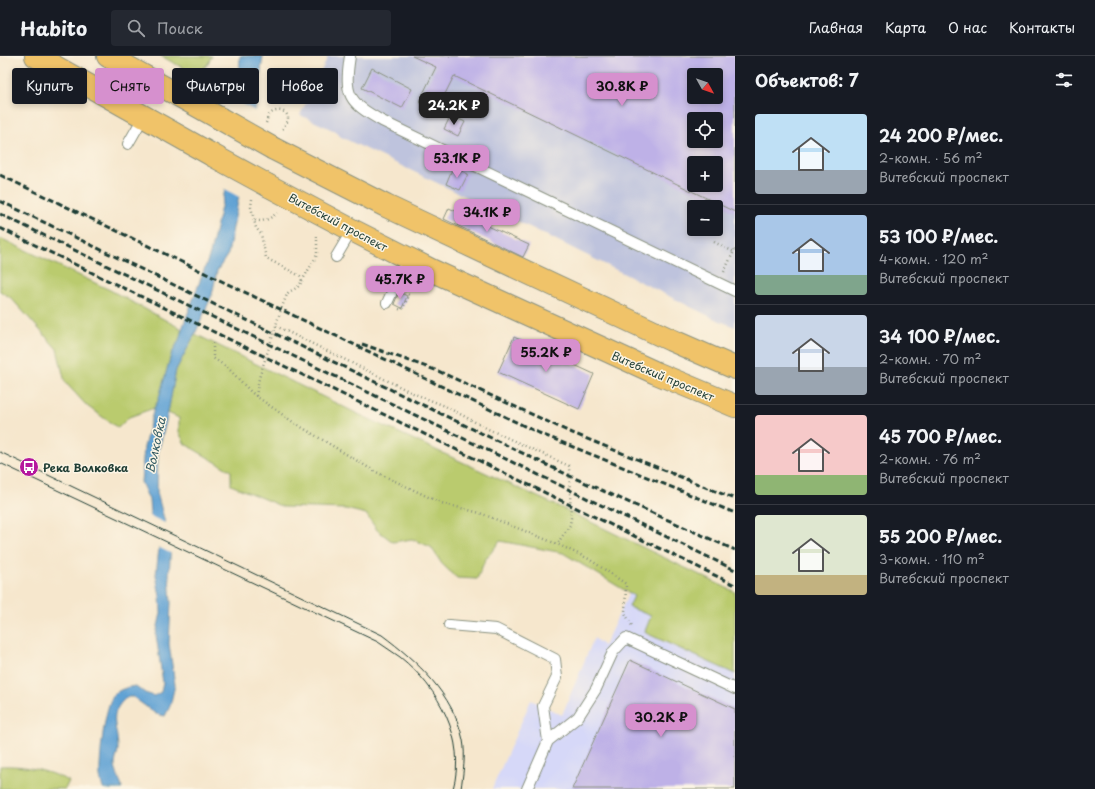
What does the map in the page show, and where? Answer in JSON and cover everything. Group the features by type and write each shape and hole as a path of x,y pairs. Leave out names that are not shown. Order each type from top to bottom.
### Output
{"main road":[{"path":"36,56 144,116"},
{"path":"108,56 274,149 386,206 671,340 735,368"},
{"name":"Витебский проспект","path":"144,116 269,186 407,258 656,373 735,406"}],"lane":[{"path":"350,56 347,79 349,92 355,104 368,113 735,291"},
{"path":"128,144 144,116"},
{"path":"336,257 352,230"},
{"path":"387,303 407,258"},
{"path":"449,625 496,629 555,659 557,677 543,706 548,741"},
{"path":"527,789 548,741 578,717 596,689 613,652 626,638 735,689"}],"path":[{"path":"277,214 264,220 255,220 256,228 261,234 266,258 300,276 302,281"},
{"path":"256,396 259,378 285,297 288,293 296,289 317,255 316,236"},
{"path":"714,242 734,250 719,284"},
{"path":"276,326 415,394 445,406 488,429 569,466 570,525 557,544"},
{"path":"213,343 213,358 228,368 256,396 293,422 381,474 441,503 480,513 557,544 589,559 626,584 625,613"}],"shaded area":[{"path":"326,56 735,56 735,327 715,319 540,232 341,137 335,131 300,115 305,104 338,104 338,68 323,68 328,57"},
{"path":"629,593 634,596 629,607 651,616 645,631 646,634 735,674 735,789 492,789 531,700 562,715 594,638 604,646"}],"green space":[{"path":"161,56 212,56 204,68 183,68"},
{"path":"0,238 110,290 182,329 179,340 171,355 158,401 154,408 129,417 118,428 87,406 65,382 57,349 11,298 0,291"},
{"path":"195,334 358,414 564,509 735,592 735,674 646,633 645,631 651,616 629,607 634,596 563,553 500,541 485,560 477,579 457,578 442,564 431,547 412,539 393,542 377,530 366,514 346,509 283,507 231,485 231,471 185,444 179,432 179,418 168,413 176,370"},
{"path":"0,766 19,766 36,769 69,781 65,789 0,789"}],"water":[{"path":"240,56 263,56 259,86 259,68 240,68"},
{"name":"Волковка","path":"243,104 256,104 228,254 217,271 212,295 195,334 176,370 168,413 158,453 157,493 171,544 169,575 171,603 169,644 175,685 170,706 165,716 156,714 133,697 127,697 121,703 115,715 118,749 115,765 122,789 103,789 100,777 100,759 105,721 110,701 118,691 136,686 145,693 154,696 161,692 163,683 156,635 161,613 160,596 156,575 159,548 151,527 149,500 141,482 144,447 154,408 158,401 171,355 179,340 210,254 241,121"}],"pier":[{"path":"241,104 257,112 241,198 223,188 239,121"},
{"path":"148,515 167,524 173,544 172,554 156,546"}],"building":[{"path":"412,56 735,56 735,212 723,206 723,200 710,200 694,192 723,192 723,156 687,156 687,189 454,76 437,110 419,102 436,67"},
{"path":"372,68 412,89 402,108 362,88"},
{"path":"451,115 465,122 458,136 444,129"},
{"path":"453,167 468,174 460,190 446,184"},
{"path":"449,208 529,245 523,257 444,219"},
{"path":"399,292 407,296 402,308 394,304"},
{"path":"514,337 594,374 579,409 498,372"},
{"path":"630,660 735,709 735,789 572,789"}],"tram line":[{"path":"0,452 382,635 421,668 432,680 451,708 458,723 464,746 464,764 461,789"},
{"path":"0,463 378,642 400,657 427,684 438,699 446,716 453,734 456,752 456,771 453,789"}],"railway":[{"path":"0,175 539,433 735,513"},
{"path":"0,201 570,476 735,550"},
{"path":"0,214 735,570"},
{"path":"0,228 735,585"},
{"path":"362,344 438,371 570,432 735,499"}],"place":[{"name":"Река Волковка","path":"29,467"}]}
